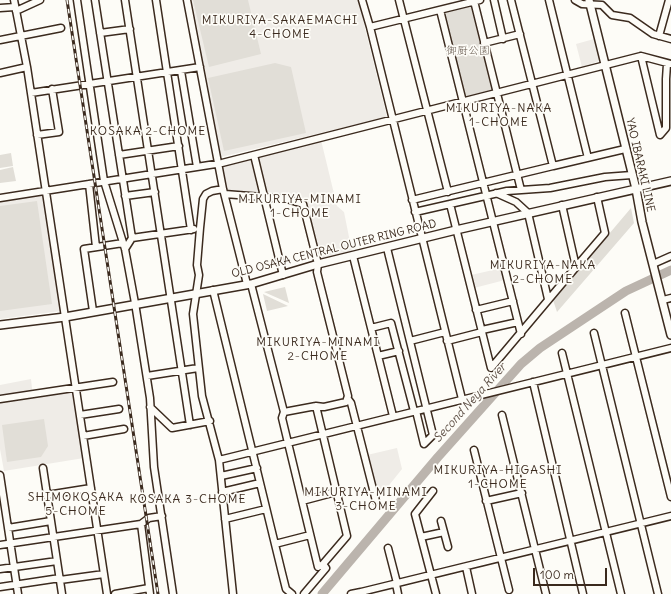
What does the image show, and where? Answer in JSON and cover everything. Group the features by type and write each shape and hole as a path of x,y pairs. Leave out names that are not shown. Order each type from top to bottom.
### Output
{"main road":[{"name":"YAO IBARAKI LINE","path":"590,2 636,189 642,222 670,322 671,334"},
{"name":"OLD OSAKA CENTRAL OUTER RING ROAD","path":"0,325 65,316 249,284 318,264 387,248 422,238 671,181"}],"street":[{"path":"0,8 40,0"},
{"path":"77,0 104,181 124,246 147,376 154,467 173,594"},
{"path":"95,0 132,238"},
{"path":"125,0 138,76 154,192 172,298 190,425"},
{"path":"156,0 191,230"},
{"path":"187,0 224,191 284,412 282,418 318,567 324,564 347,536 316,406"},
{"path":"362,0 462,399"},
{"path":"400,0 448,192"},
{"path":"494,0 503,39"},
{"path":"511,0 553,166"},
{"path":"549,0 588,158"},
{"path":"575,0 582,4 590,2 602,5 612,15 630,18 653,34 671,39"},
{"path":"659,36 669,0"},
{"path":"370,27 477,1 484,43 521,190"},
{"path":"15,6 31,92 107,594"},
{"path":"440,10 521,334"},
{"path":"0,40 61,28"},
{"path":"100,33 130,29"},
{"path":"484,43 520,34"},
{"path":"0,198 218,164 641,56 669,64 666,79 666,128 660,135 641,56"},
{"path":"0,73 27,67"},
{"path":"31,92 200,67"},
{"path":"181,71 197,167"},
{"path":"37,135 59,132 52,89"},
{"path":"119,155 179,146"},
{"path":"412,200 625,149"},
{"path":"254,155 283,275"},
{"path":"415,212 496,193 550,188 605,177 632,175"},
{"path":"89,184 96,247"},
{"path":"233,594 219,460 210,421 202,396 193,314 195,293 199,275 198,265 203,199 206,194 224,191 264,199 287,199 303,204 318,264 317,272 348,399 351,403 376,501"},
{"path":"125,196 154,192"},
{"path":"496,193 516,202 528,213 548,299"},
{"path":"450,204 491,368 521,334 548,299 606,233 597,197"},
{"path":"562,205 576,267"},
{"path":"94,311 84,249 124,246 132,238 200,228"},
{"path":"371,328 392,323 424,444 433,435 387,248"},
{"path":"353,256 393,416"},
{"path":"653,264 671,256"},
{"path":"213,290 286,589 292,594"},
{"path":"663,300 671,298"},
{"path":"476,310 513,302"},
{"path":"625,313 671,497"},
{"path":"447,340 518,322"},
{"path":"410,341 445,332"},
{"path":"594,333 658,594"},
{"path":"219,460 519,384 567,374 671,348"},
{"path":"378,356 399,351"},
{"path":"562,354 621,594"},
{"path":"147,376 198,368"},
{"path":"0,399 113,382"},
{"path":"533,382 569,540 583,594"},
{"path":"284,412 316,406 324,407 346,402 348,399"},
{"path":"150,407 172,428 210,421"},
{"path":"80,415 119,409"},
{"path":"502,415 546,594"},
{"path":"83,436 124,429"},
{"path":"474,450 508,590"},
{"path":"43,468 62,594"},
{"path":"221,476 257,468"},
{"path":"0,475 3,514 8,528 18,594"},
{"path":"222,492 260,484"},
{"path":"47,495 91,488"},
{"path":"433,491 415,514 436,594"},
{"path":"302,500 336,492"},
{"path":"486,501 522,493"},
{"path":"225,519 266,509"},
{"path":"0,545 140,524 150,518 162,516"},
{"path":"351,594 362,593 569,540 671,516"},
{"path":"441,520 448,547"},
{"path":"8,528 51,521"},
{"path":"115,594 150,591 140,524"},
{"path":"421,537 444,532"},
{"path":"275,544 310,535"},
{"path":"388,548 398,594"},
{"path":"0,569 57,560"},
{"path":"304,594 326,568 324,564"},
{"path":"466,567 472,594"},
{"path":"0,587 104,574"}],"shaded area":[{"path":"192,0 358,0 387,117 221,157"},
{"path":"594,39 599,61 582,67 576,44"},
{"path":"321,140 337,206 344,212 352,252 320,260 318,258 305,202 266,195 257,157"},
{"path":"250,159 253,161 261,194 227,192 221,166"},
{"path":"44,194 61,311 0,319 0,201"},
{"path":"502,268 505,280 474,288 471,275"},
{"path":"31,379 33,397 74,391 84,458 4,471 0,449 0,385"},
{"path":"397,448 402,469 378,499 367,455"}],"green space":[{"path":"193,0 248,0 261,54 209,67"},
{"name":"御厨公園","path":"471,6 473,7 493,88 491,91 466,97 464,96 444,15 445,12"},
{"path":"275,63 291,67 306,133 224,151 208,78"},
{"path":"11,153 13,166 0,168 0,155"},
{"path":"13,167 16,181 0,183 0,170"},
{"path":"37,201 52,304 0,311 0,206"},
{"path":"631,208 634,223 557,312 553,300"},
{"path":"285,287 289,303 264,292"},
{"path":"263,294 288,306 267,311"},
{"path":"44,419 48,446 41,457 7,462 2,425"}],"waterway":[{"name":"Second Neya River","path":"322,594 438,457 521,364 540,348 626,291 671,270"}],"railway":[{"path":"67,0 158,594"}],"district":[{"name":"MIKURIYA-SAKAEMACHI 4-CHOME","path":"280,28"},
{"name":"MIKURIYA-NAKA 1-CHOME","path":"499,116"},
{"name":"KOSAKA 2-CHOME","path":"148,132"},
{"name":"MIKURIYA-MINAMI 1-CHOME","path":"300,207"},
{"name":"MIKURIYA-NAKA 2-CHOME","path":"543,273"},
{"name":"MIKURIYA-MINAMI 2-CHOME","path":"318,350"},
{"name":"MIKURIYA-HIGASHI 1-CHOME","path":"498,478"},
{"name":"KOSAKA 3-CHOME","path":"188,500"},
{"name":"MIKURIYA-MINAMI 3-CHOME","path":"366,500"},
{"name":"SHIMOKOSAKA 5-CHOME","path":"76,505"}]}
